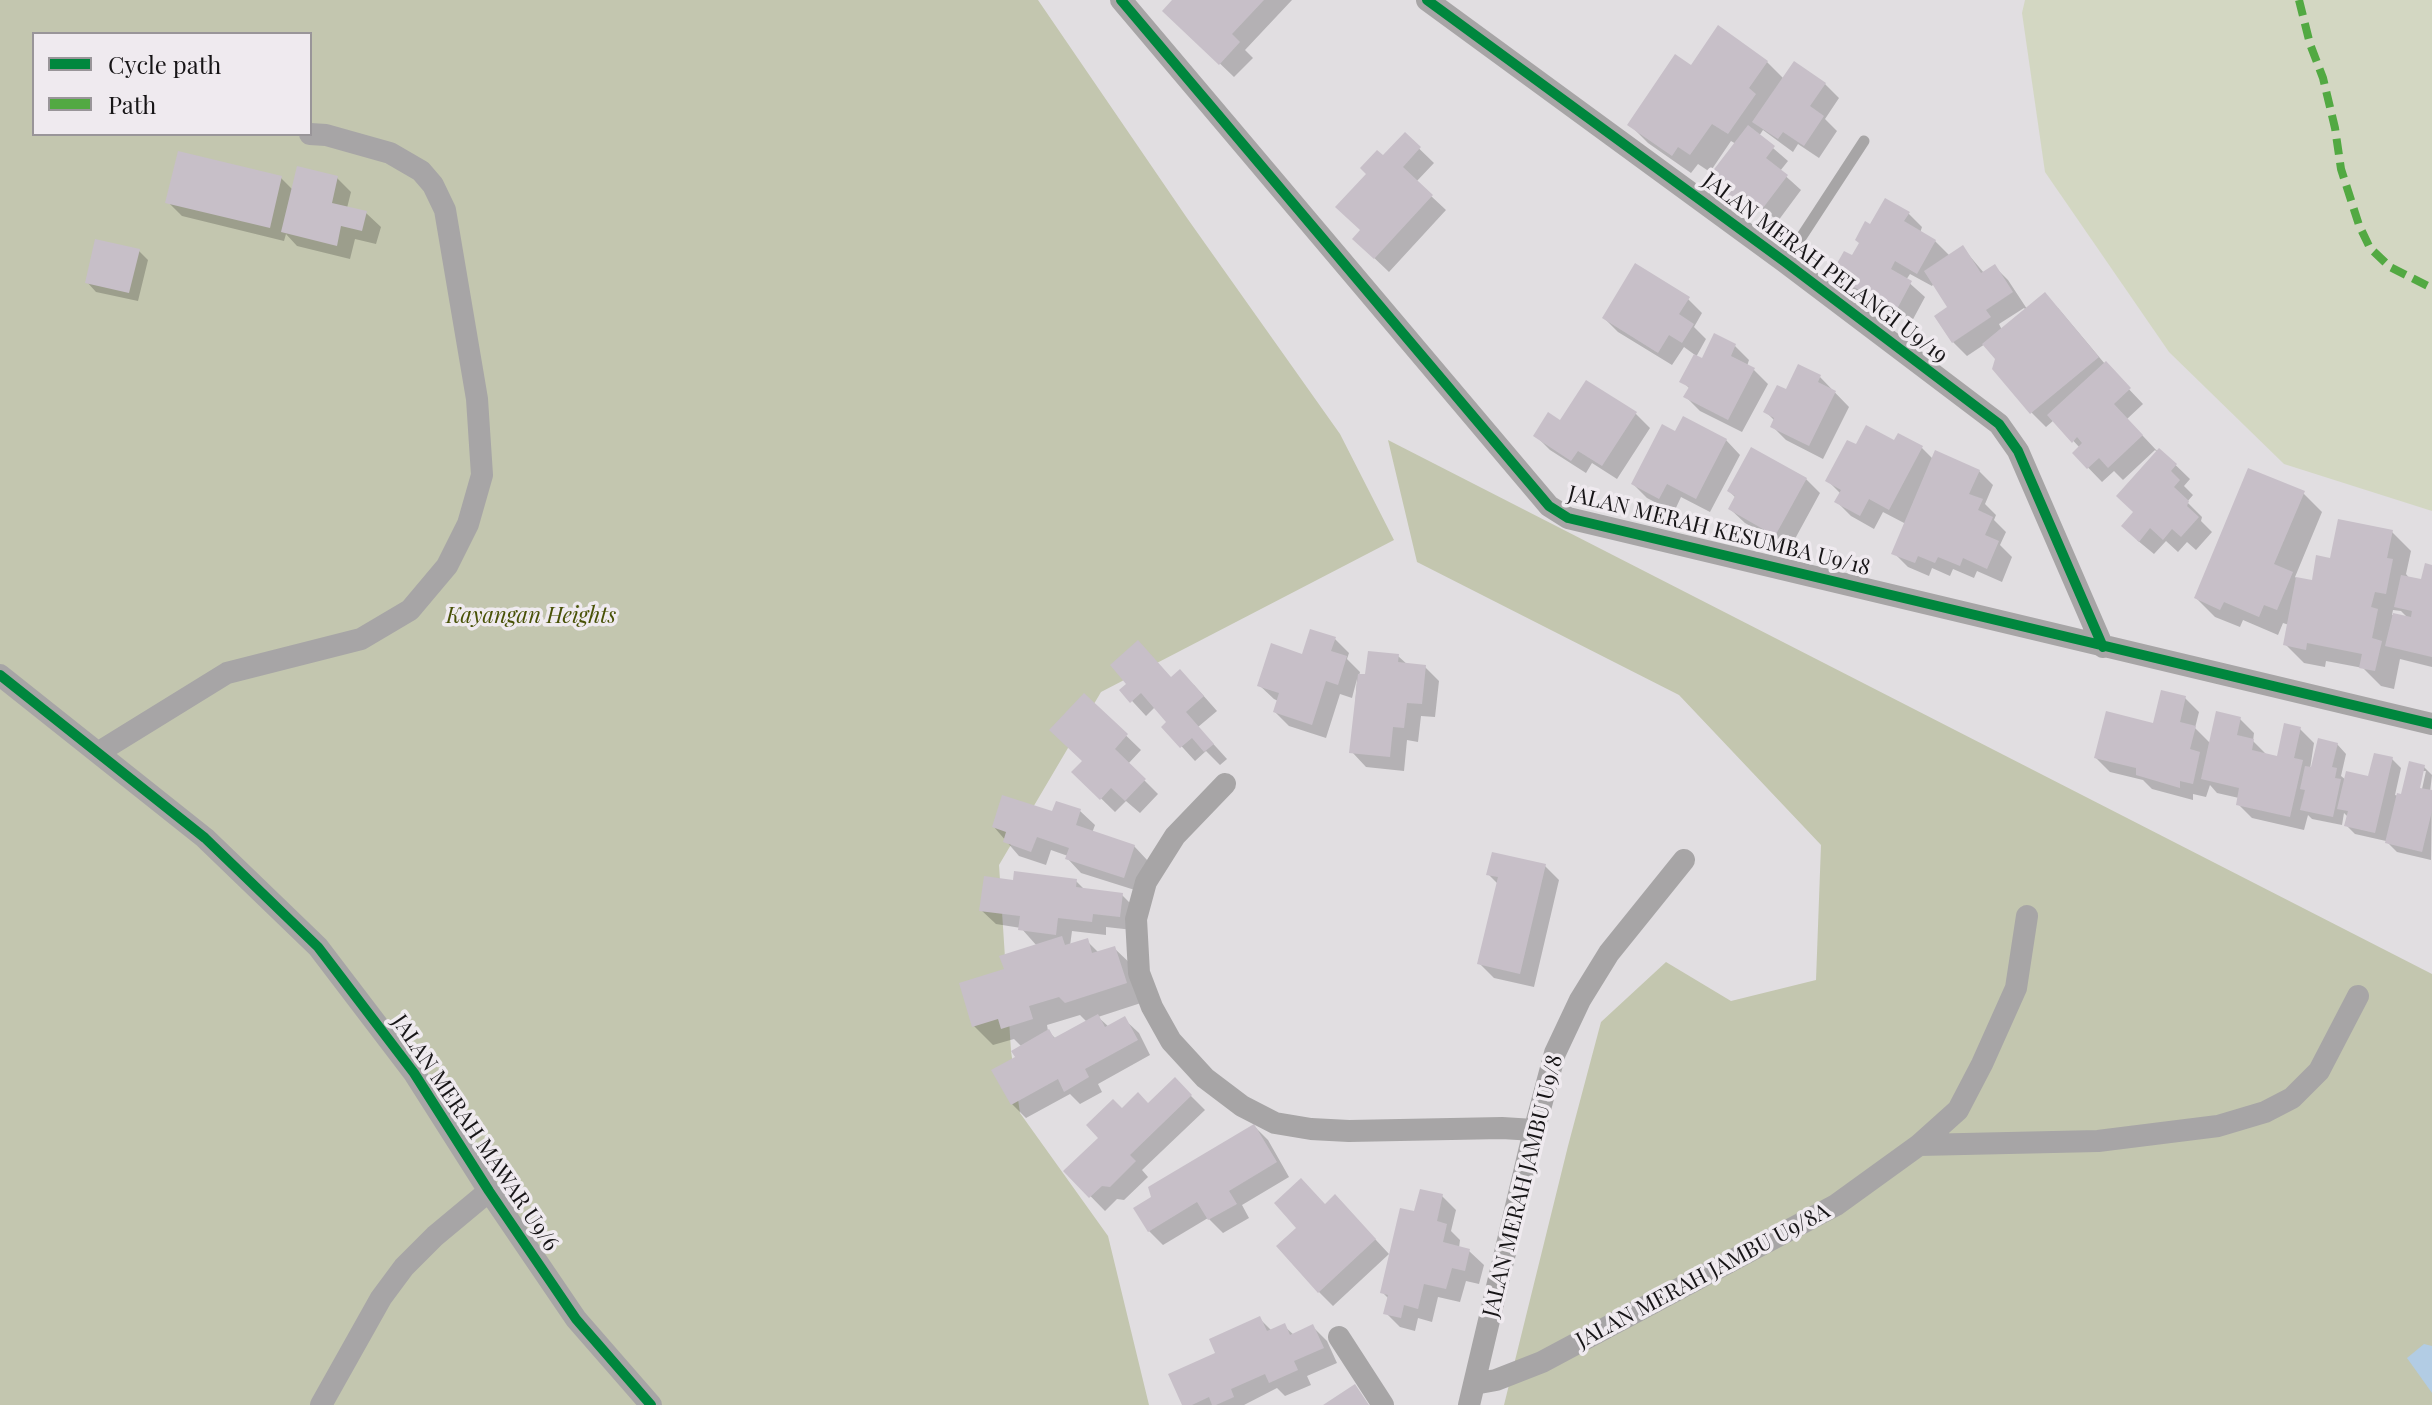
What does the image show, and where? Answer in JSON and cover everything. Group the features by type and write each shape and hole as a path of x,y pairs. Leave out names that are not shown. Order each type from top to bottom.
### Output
{"street":[{"name":"JALAN MERAH KESUMBA U9/18","path":"1121,0 1549,506 1568,518 2432,724"},
{"name":"JALAN MERAH PELANGI U9/19","path":"1427,0 1785,262 1999,424 2018,451 2103,647"},
{"path":"99,752 227,673 361,639 410,610 447,566 468,524 482,475 477,399 445,210 433,185 421,171 390,153 326,135 312,134"},
{"name":"JALAN MERAH MAWAR U9/6","path":"0,675 205,838 318,947 414,1073 576,1319 651,1405"},
{"path":"1225,784 1175,836 1146,882 1136,919 1139,973 1152,1007 1171,1041 1205,1078 1242,1106 1275,1123 1349,1131 1534,1130"},
{"name":"JALAN MERAH JAMBU U9/8","path":"1471,1394 1555,1053 1580,1000 1609,953 1684,860"},
{"name":"JALAN MERAH JAMBU U9/8A","path":"1471,1394 1496,1380 1542,1362 1836,1205 1919,1145 1958,1110 1982,1064 2016,988 2027,916"},
{"path":"1919,1145 2098,1141 2218,1126 2265,1112 2292,1098 2319,1071 2358,996"},
{"path":"321,1405 381,1298 404,1267 435,1236 489,1191"},
{"path":"1339,1337 1383,1405"}],"lane":[{"path":"1785,262 1864,141"}],"green space":[{"name":"Kayangan Heights","path":"0,0 1038,0 1340,434 1394,540 1101,692 999,865 1011,1051 1020,1113 1108,1236 1149,1405 0,1405"},
{"path":"2025,0 2432,0 2432,511 2284,464 2169,352 2045,172 2022,13"},
{"path":"1388,440 2432,974 2432,1405 1504,1405 1601,1022 1666,962 1731,1001 1816,980 1821,845 1679,695 1417,562"}],"water":[{"path":"2424,1344 2432,1346 2432,1393 2407,1358"}],"building":[{"path":"1172,0 1264,0 1232,34 1240,42 1219,65 1162,11"},
{"path":"1718,25 1768,61 1749,88 1756,94 1728,134 1712,124 1690,155 1678,147 1672,156 1627,125 1675,54 1691,65"},
{"path":"1794,61 1826,83 1810,106 1824,116 1804,146 1783,132 1778,139 1752,122"},
{"path":"1748,125 1775,146 1766,158 1788,175 1763,208 1745,194 1736,205 1705,181"},
{"path":"1405,132 1421,147 1403,167 1433,195 1374,259 1352,239 1360,230 1335,207 1366,174 1360,168 1377,150 1383,155"},
{"path":"178,151 282,176 270,228 165,203"},
{"path":"297,166 338,176 332,203 367,211 362,231 341,226 337,246 281,232"},
{"path":"1885,198 1910,212 1904,221 1936,240 1917,274 1895,261 1891,269 1912,281 1896,311 1831,274 1844,251 1852,255 1859,243 1855,240 1865,221 1870,224"},
{"path":"95,239 140,249 129,293 85,283"},
{"path":"1963,245 1981,273 1995,264 2013,292 1986,310 1991,317 1952,343 1934,316 1947,307 1924,271"},
{"path":"1635,263 1690,297 1679,314 1694,324 1682,343 1669,335 1658,353 1602,318"},
{"path":"2045,292 2099,357 2030,414 1992,369 1995,359 1982,344"},
{"path":"1714,333 1736,344 1731,356 1755,368 1728,420 1683,397 1689,387 1679,382 1694,354 1702,358"},
{"path":"2106,361 2131,388 2114,404 2143,435 2108,468 2099,458 2087,469 2072,453 2082,443 2077,437 2072,443 2047,415"},
{"path":"1798,364 1821,375 1818,382 1836,391 1809,446 1770,427 1774,418 1763,412 1777,385 1786,389"},
{"path":"1586,380 1637,412 1602,466 1578,451 1571,461 1533,436 1548,412 1560,420"},
{"path":"1683,416 1727,439 1696,499 1667,484 1659,499 1631,484 1662,424 1675,431"},
{"path":"1866,425 1894,440 1898,433 1923,446 1889,510 1869,499 1860,516 1834,502 1841,490 1825,481 1847,440 1856,444"},
{"path":"1751,447 1807,478 1775,536 1728,509 1735,496 1727,491"},
{"path":"2159,448 2177,464 2171,471 2180,480 2174,487 2189,501 2187,506 2199,517 2181,537 2172,529 2163,540 2150,528 2139,542 2121,526 2133,512 2116,496"},
{"path":"1935,450 1980,470 1969,494 1983,499 1978,510 1993,517 1985,535 1999,541 1987,569 1963,558 1960,566 1938,557 1935,563 1918,556 1915,563 1891,554"},
{"path":"2248,468 2305,491 2274,564 2293,572 2277,610 2264,605 2259,617 2224,602 2220,610 2194,598"},
{"path":"2338,519 2393,530 2387,558 2393,559 2386,594 2375,592 2371,607 2378,609 2372,638 2382,641 2375,671 2359,668 2362,654 2307,643 2306,650 2283,645 2296,577 2312,580 2316,555 2330,558"},
{"path":"2425,563 2432,565 2432,657 2385,646 2393,613 2411,617 2412,611 2394,607 2401,575 2421,579"},
{"path":"1310,629 1336,637 1331,651 1347,656 1338,685 1326,681 1312,725 1273,712 1279,693 1257,686 1271,643 1302,654"},
{"path":"1138,640 1171,677 1180,669 1204,696 1186,712 1214,744 1204,752 1192,738 1180,748 1161,727 1166,722 1141,693 1130,703 1119,690 1126,684 1110,665"},
{"path":"1368,651 1399,654 1398,662 1426,665 1422,704 1407,703 1404,728 1393,727 1390,757 1349,753 1358,674 1365,674"},
{"path":"2161,690 2186,696 2180,722 2196,726 2190,749 2200,752 2193,784 2180,781 2180,788 2136,775 2136,768 2094,758 2106,711 2153,723"},
{"path":"1084,693 1128,734 1115,749 1146,779 1125,801 1111,788 1100,800 1071,772 1082,761 1049,730"},
{"path":"2216,711 2241,717 2237,735 2254,739 2252,750 2277,756 2284,723 2301,727 2294,758 2303,760 2290,817 2236,805 2239,788 2201,779"},
{"path":"2318,738 2338,743 2332,767 2337,768 2335,778 2341,779 2333,817 2300,810 2305,790 2300,789 2305,766 2311,767"},
{"path":"2374,753 2393,757 2375,833 2344,826 2348,811 2337,809 2346,771 2368,776"},
{"path":"2409,761 2425,765 2420,788 2432,790 2432,811 2422,852 2385,843 2397,793 2401,794"},
{"path":"1002,795 1052,811 1056,801 1081,809 1076,825 1135,845 1124,878 1065,859 1069,848 1037,837 1031,852 1003,842 1006,832 992,827"},
{"path":"1492,852 1546,864 1520,974 1477,964 1498,877 1486,875"},
{"path":"1014,871 1077,879 1076,887 1123,893 1120,917 1093,914 1092,922 1058,918 1056,935 1018,930 1020,916 979,911 984,876 1013,880"},
{"path":"1062,936 1065,945 1088,938 1092,953 1115,946 1127,983 1065,1003 1059,997 1029,1006 1033,1019 1001,1029 998,1019 972,1027 959,983 1004,969 999,956"},
{"path":"1098,1014 1105,1027 1125,1016 1138,1040 1085,1069 1089,1077 1064,1092 1058,1079 1011,1105 991,1070 1015,1057 1011,1051 1049,1029 1054,1038"},
{"path":"1175,1077 1192,1095 1130,1155 1136,1161 1110,1187 1102,1186 1089,1198 1063,1171 1098,1138 1086,1125 1113,1099 1122,1108 1138,1092 1148,1103"},
{"path":"1254,1124 1277,1162 1229,1191 1237,1204 1208,1220 1197,1202 1148,1232 1133,1208 1151,1197 1148,1187"},
{"path":"1301,1178 1325,1204 1335,1194 1376,1239 1318,1293 1276,1246 1296,1228 1274,1203"},
{"path":"1420,1189 1443,1194 1437,1221 1447,1224 1443,1242 1470,1249 1465,1271 1452,1268 1446,1289 1424,1284 1418,1309 1404,1305 1401,1318 1383,1314 1388,1295 1380,1293 1400,1208 1414,1211"},
{"path":"1260,1316 1267,1331 1285,1323 1290,1335 1313,1324 1324,1348 1294,1361 1298,1370 1269,1383 1265,1374 1231,1389 1234,1397 1216,1405 1212,1405 1209,1397 1192,1405 1182,1405 1168,1374 1215,1353 1209,1339"},
{"path":"1355,1384 1369,1405 1323,1405"}],"marked path":[{"path":"2299,0 2310,44 2323,78 2341,169 2359,225 2370,248 2390,267 2432,288"}],"cycle path":[{"path":"1121,0 1549,506 1568,518 2432,724"},
{"path":"1427,0 1785,262 1999,424 2018,451 2103,647"},
{"path":"0,675 205,838 318,947 414,1073 576,1319 651,1405"}]}
